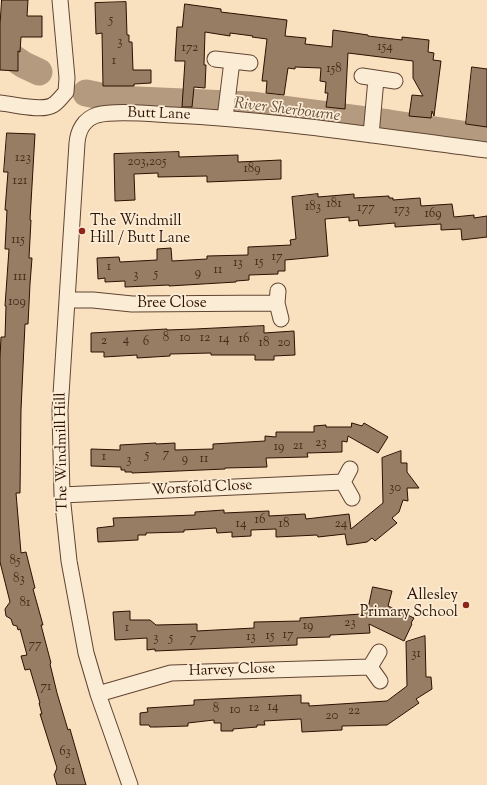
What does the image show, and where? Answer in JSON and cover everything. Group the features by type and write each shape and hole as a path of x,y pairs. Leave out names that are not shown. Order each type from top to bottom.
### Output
{"street":[{"path":"0,103 43,108 53,105 66,92 67,84 60,0"},
{"path":"215,59 250,63"},
{"path":"225,109 232,61"},
{"path":"372,125 369,78 396,81"},
{"name":"Butt Lane","path":"93,117 104,114 225,109 372,125 487,150"},
{"name":"The Windmill Hill","path":"93,117 80,128 77,137 60,410 62,495 69,560 86,653 98,694 130,785"},
{"name":"Bree Close","path":"67,300 93,300 132,304 278,297 281,319"},
{"name":"Worsfold Close","path":"62,495 346,475 352,498"},
{"path":"379,652 370,667 380,681"},
{"name":"Harvey Close","path":"98,694 171,673 370,667"}],"building":[{"path":"2,0 28,0 27,16 42,16 42,37 21,37 20,52 18,51 18,71 0,70 0,25"},
{"path":"126,2 127,35 129,35 129,42 132,42 133,70 151,70 151,83 134,84 134,86 103,86 102,33 96,34 95,3"},
{"path":"185,4 221,9 221,12 287,20 285,36 306,38 305,44 332,47 333,30 402,40 402,37 429,40 428,52 434,53 433,60 441,61 434,116 432,111 431,118 409,116 412,95 423,96 413,78 413,61 348,53 345,109 326,107 328,93 325,93 326,82 320,81 321,68 288,68 284,95 266,93 267,81 262,81 267,39 230,33 230,36 205,32 205,88 194,87 192,107 182,107 185,61 175,61 177,27 182,27"},
{"path":"472,67 487,69 487,127 466,124"},
{"path":"7,133 35,134 29,258 32,258 28,324 25,324 21,410 20,493 16,493 21,553 26,552 57,693 68,730 70,729 86,785 57,785 54,775 57,768 40,714 42,714 40,703 30,669 25,670 21,656 27,655 20,629 18,630 17,626 13,625 11,619 6,616 5,609 10,602 0,562 0,358 1,337 5,337 5,306 9,249 5,249 7,210 5,210 8,172 4,172"},
{"path":"179,152 179,157 238,155 238,162 281,160 281,179 207,182 207,176 158,177 158,173 134,174 135,200 115,201 114,154"},
{"path":"318,194 318,197 354,194 354,198 389,196 389,198 393,198 393,200 420,198 421,206 452,204 454,217 474,215 474,218 487,216 487,237 462,240 461,229 441,230 441,224 395,227 395,223 359,226 358,220 349,221 349,217 325,219 328,256 285,260 285,271 278,271 278,274 249,275 249,280 236,282 169,286 125,287 125,281 105,282 105,278 98,279 97,258 119,257 120,262 157,260 157,249 171,248 172,261 207,259 207,256 248,255 248,247 291,245 290,240 296,239 292,197"},
{"path":"264,326 264,333 294,331 295,355 274,356 274,360 255,360 255,355 211,355 211,353 170,354 170,356 137,358 137,355 104,357 104,352 91,352 91,333"},
{"path":"352,423 362,426 364,423 388,437 378,453 348,436 347,442 342,441 342,452 307,453 308,457 266,458 267,467 132,473 121,470 121,467 91,466 91,449 120,450 120,445 175,443 175,450 213,449 213,444 265,441 265,436 276,437 276,432 314,432 314,426 326,425 326,427 351,427"},
{"path":"401,451 401,463 407,463 407,472 419,488 407,488 408,501 403,500 399,512 392,518 397,523 375,541 372,538 367,542 347,545 345,534 318,537 317,535 276,537 276,529 251,530 251,536 232,537 232,532 217,533 216,528 184,530 184,532 146,533 146,535 138,535 138,540 98,542 97,528 114,526 113,518 195,515 195,512 224,510 224,513 269,511 269,516 305,514 306,519 349,514 351,529 383,503 382,458"},
{"path":"373,587 392,591 388,606 414,618 404,641 369,624 370,633 330,635 330,637 297,638 297,645 155,651 155,649 147,650 147,638 115,640 113,612 130,611 130,620 150,620 156,625 197,624 197,631 254,628 254,622 300,621 300,618 362,614 362,611 367,611"},
{"path":"425,636 426,677 431,677 432,689 416,699 419,703 387,725 342,726 342,730 302,732 301,719 264,721 265,725 233,729 233,731 221,731 221,723 214,723 214,720 188,723 188,726 150,727 149,725 140,725 140,713 148,712 147,708 194,705 194,700 301,695 301,703 309,703 309,706 387,701 407,686 406,642"}],"waterway":[{"name":"River Sherbourne","path":"0,49 24,65 39,72"},
{"name":"River Sherbourne","path":"86,93 115,99 251,105 389,123 487,138"}],"place":[{"name":"The Windmill Hill / Butt Lane","path":"82,231"},
{"name":"Allesley Primary School","path":"466,605"}]}
